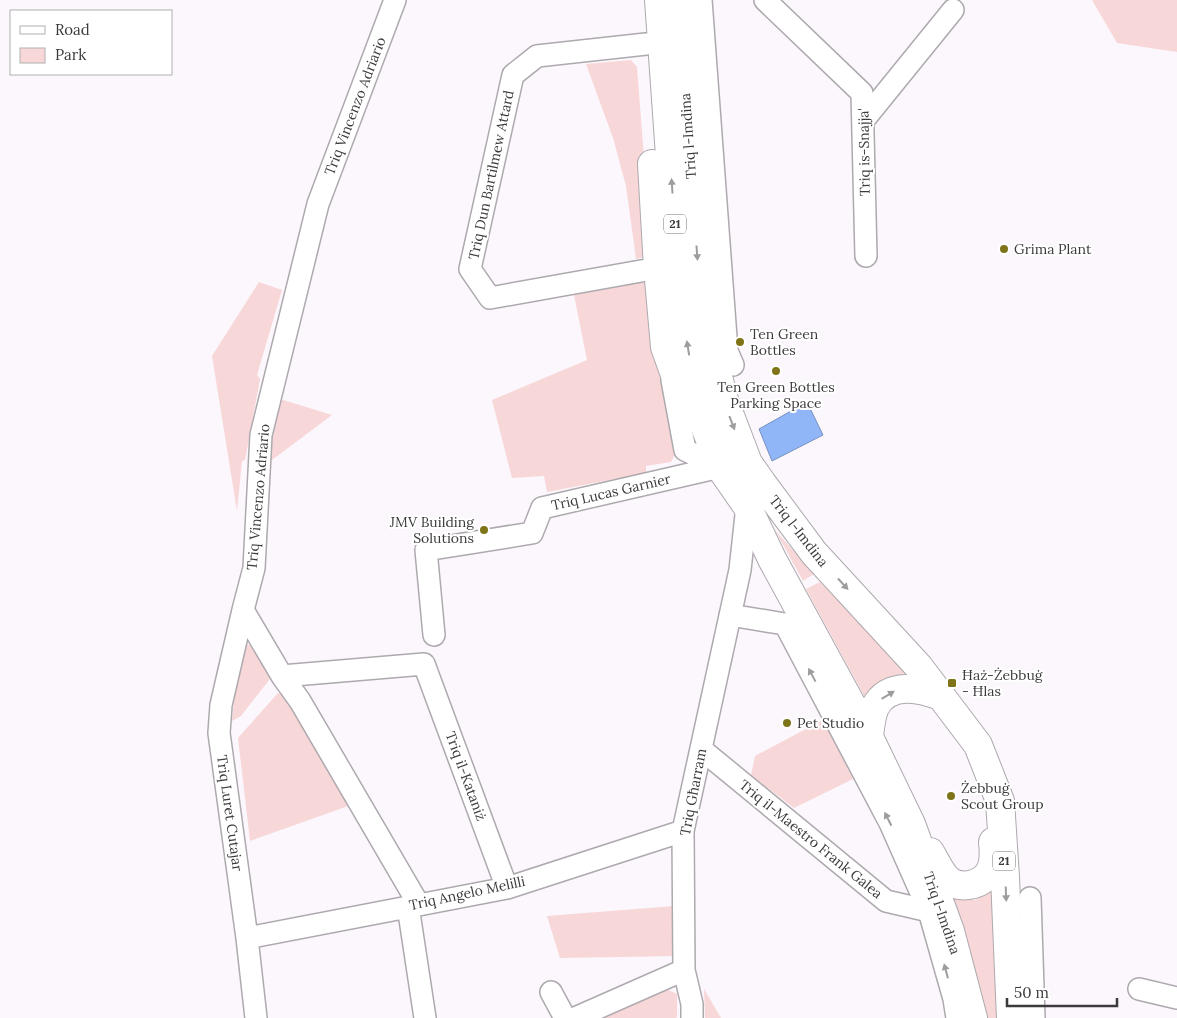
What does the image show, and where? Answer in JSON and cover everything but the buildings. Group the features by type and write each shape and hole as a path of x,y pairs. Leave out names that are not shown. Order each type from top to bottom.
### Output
{"highway":[{"path":"644,0 658,268 665,347 684,401 716,456"},
{"name":"Triq l-Imdina","path":"659,0 678,269 684,324 697,400 702,418 716,456 747,506 772,560 869,737 911,824 950,931 973,1018"},
{"name":"Triq l-Imdina","path":"679,0 698,268 710,342 724,400 748,463 814,553 919,667 978,746 1000,801 1018,1018"},
{"path":"869,737 872,716 876,706 889,693 911,688 926,690 949,706 984,789 994,852 990,872 980,882 963,886 948,879 911,824"}],"street":[{"name":"Triq Vincenzo Adriario","path":"243,610 254,568 260,435 318,204 395,0"},
{"path":"701,0 727,351 733,365"},
{"name":"Triq is-Snajja'","path":"766,0 862,93 866,256"},
{"path":"863,121 953,10"},
{"name":"Triq Dun Bartilmew Attard","path":"646,44 537,56 513,75 470,269 490,298 658,268"},
{"path":"710,342 725,320"},
{"name":"Triq Lucas Garnier","path":"434,635 426,550 532,533 542,508 716,456"},
{"name":"Triq Għarram","path":"692,1018 692,1004 684,970 683,831 740,570 747,506"},
{"path":"740,570 750,563 772,560"},
{"path":"243,610 282,676 300,701 414,905 425,1018"},
{"name":"Triq Luret Cutajar","path":"243,610 221,705 219,733 256,1018"},
{"path":"730,615 785,624 890,823 929,911 954,999 957,1018"},
{"name":"Triq il-Kataniż","path":"282,676 424,664 507,888"},
{"name":"Triq il-Maestro Frank Galea","path":"701,749 886,901 929,911"},
{"name":"Triq Angelo Melilli","path":"247,938 507,888 683,831"},
{"path":"1018,1018 1030,898"},
{"path":"575,1018 684,970"},
{"path":"1139,989 1177,998"},
{"path":"551,992 565,1018"}],"green space":[{"path":"1092,0 1177,0 1177,52 1117,43"},
{"path":"631,60 637,67 651,249 645,257 636,259 626,186 613,138 586,64"},
{"path":"642,279 651,286 678,448 671,462 646,466 646,473 547,492 544,476 512,478 492,400 587,360 574,295"},
{"path":"259,282 282,290 257,375 260,379 245,460 242,461 237,511 212,356"},
{"path":"280,399 332,415 268,463"},
{"path":"775,530 814,574 803,581"},
{"path":"820,582 910,674 895,677 880,685 867,701 806,589"},
{"path":"255,643 273,675 241,716 232,721 235,690 247,645"},
{"path":"278,693 288,696 351,805 250,841 238,738"},
{"path":"823,720 853,779 794,808 751,775 755,756"},
{"path":"993,889 999,1018 982,1018 947,894 975,900"},
{"path":"674,906 677,956 560,958 547,916"},
{"path":"664,988 677,994 676,1018 599,1018"},
{"path":"704,989 721,1018 705,1018"}],"water":[{"path":"807,402 823,435 772,461 759,429"}],"place":[{"name":"Grima Plant","path":"1004,249"},
{"name":"Ten Green Bottles","path":"740,342"},
{"name":"Ten Green Bottles Parking Space","path":"776,371"},
{"name":"JMV Building Solutions","path":"484,530"},
{"name":"Ħaż-Żebbuġ - Ħlas","path":"952,683"},
{"name":"Pet Studio","path":"787,723"},
{"name":"Żebbuġ Scout Group","path":"951,796"}]}
